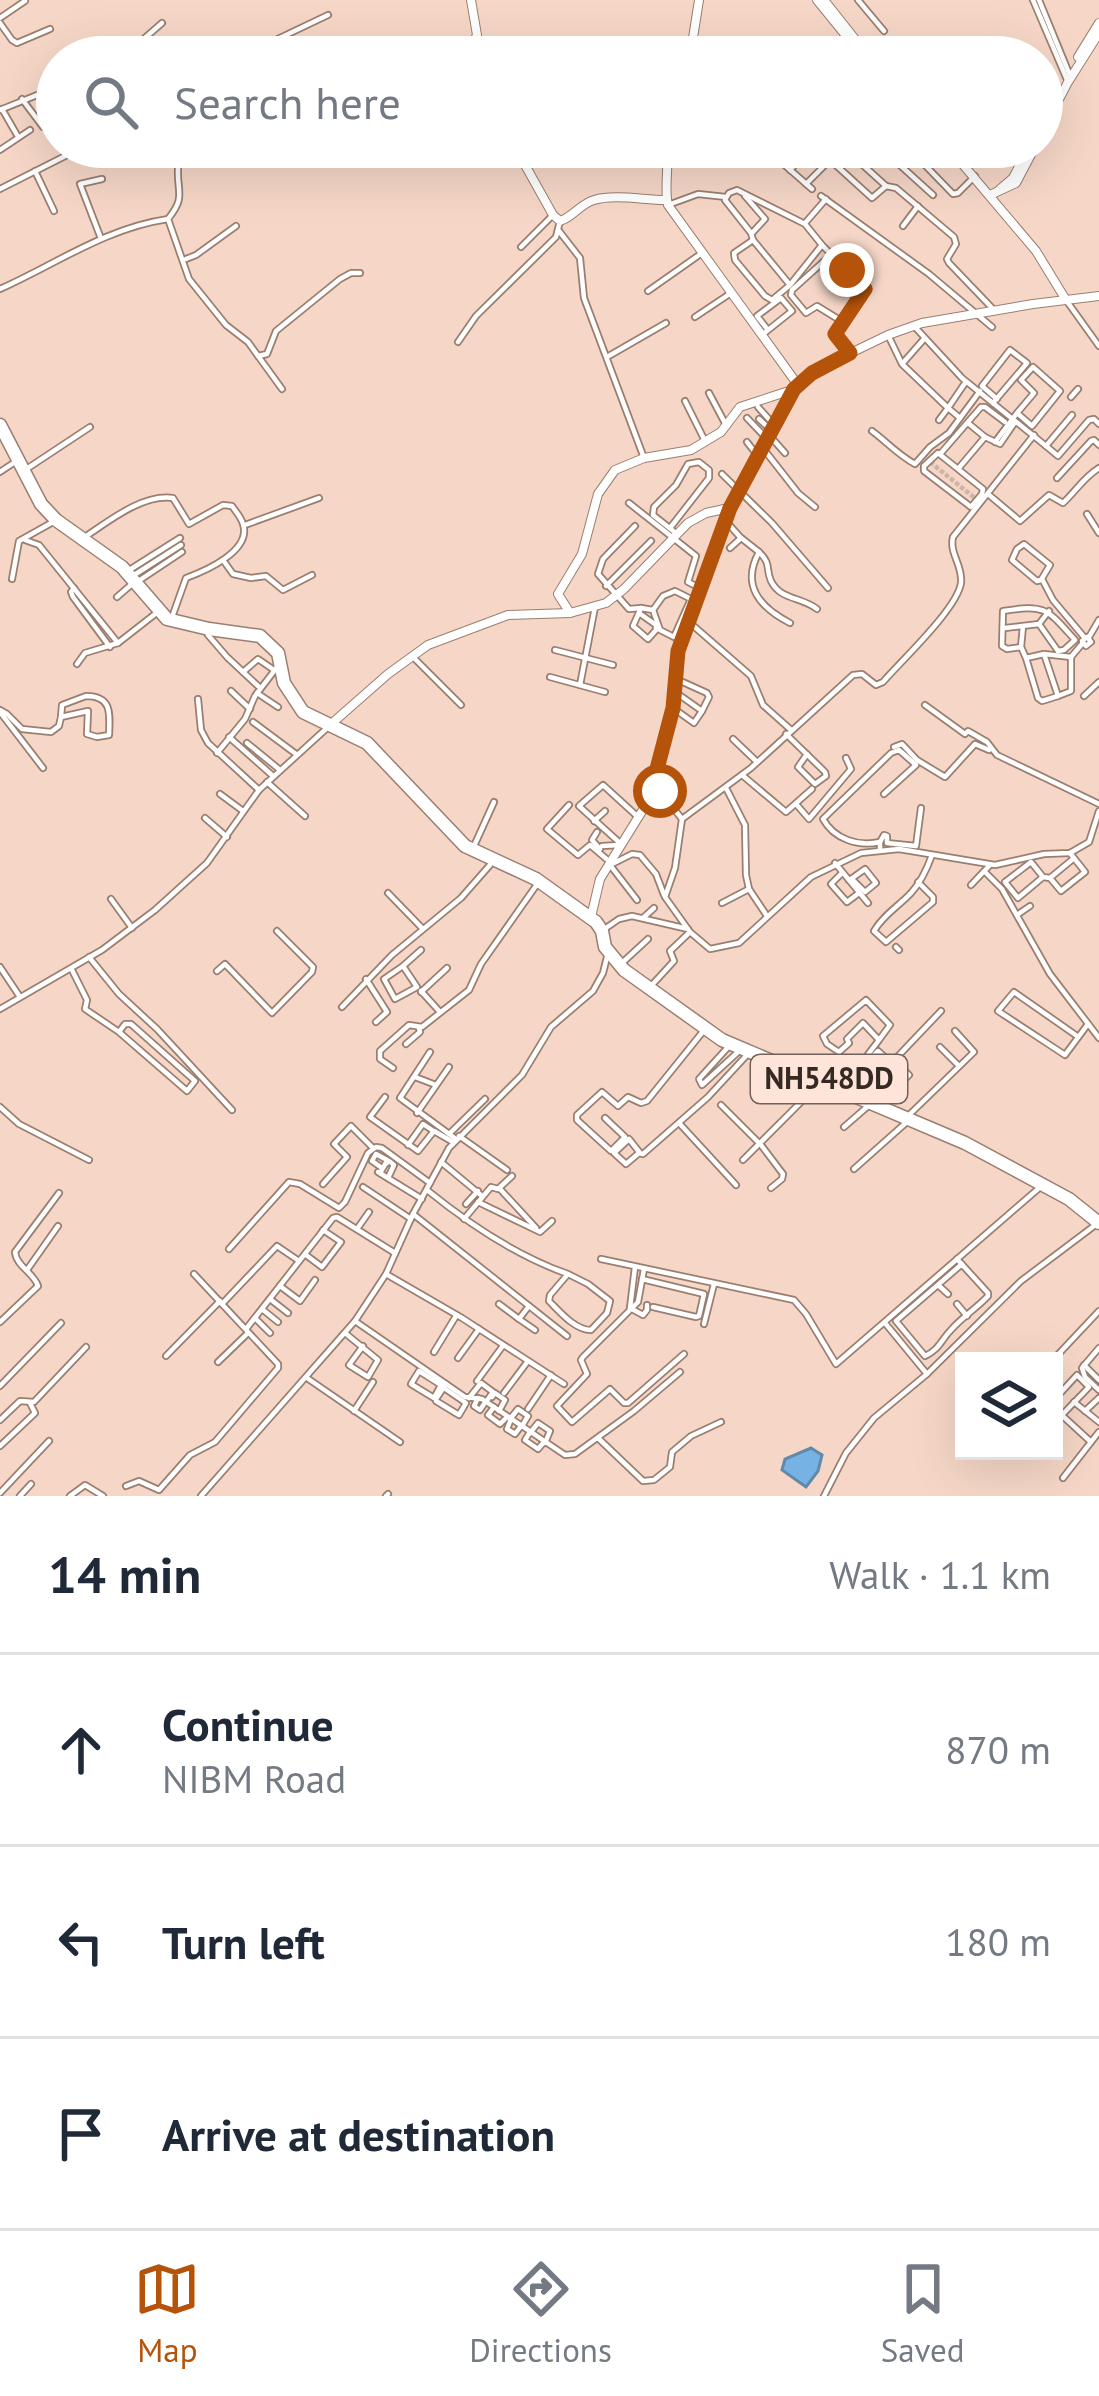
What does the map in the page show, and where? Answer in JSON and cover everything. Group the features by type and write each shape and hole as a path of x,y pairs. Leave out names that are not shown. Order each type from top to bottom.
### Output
{"highway":[{"path":"1,428 41,507 130,577 159,610 175,623 260,636 274,647 284,683 303,712 370,749 471,852 490,865 538,883"},
{"path":"471,852 536,879 590,918 615,958"},
{"name":"NH548DD","path":"615,958 624,970 719,1032 871,1096 1069,1199 1099,1221"},
{"name":"NH548DD","path":"651,986 705,1029 741,1048 871,1096"},
{"name":"NH548DD","path":"909,1117 962,1138 1061,1190 1099,1221"}],"main road":[{"path":"471,0 477,36"},
{"path":"693,36 699,0"},
{"path":"821,0 848,36"},
{"path":"1063,85 1099,23"},
{"path":"1063,88 1099,33"},
{"path":"526,168 557,222 599,199 664,201"},
{"path":"669,168 664,201 765,333 796,387"},
{"path":"967,168 995,193 1066,300"},
{"path":"995,193 1012,187 1024,168"},
{"path":"590,918 597,886 653,784 673,708 680,647 725,520 796,387 850,353 914,326 1099,294"},
{"path":"570,613 558,594 582,554 598,494 615,470 644,458 683,453 726,427 742,405 796,387"},
{"path":"329,726 428,645 501,617 595,608 616,597 673,533 701,515 730,508"}],"street":[{"path":"858,0 884,32"},
{"path":"1036,0 1051,36"},
{"path":"26,1 0,21 14,42 50,29"},
{"path":"284,36 328,15"},
{"path":"147,36 162,23"},
{"path":"1063,65 1068,77"},
{"path":"18,137 1,110 36,94"},
{"path":"22,99 36,118"},
{"path":"0,149 30,130"},
{"path":"0,189 41,168"},
{"path":"0,289 101,238 168,219 181,197 178,168"},
{"path":"788,168 809,187 823,168"},
{"path":"840,168 872,197 886,186"},
{"path":"866,168 956,240 949,263 994,310"},
{"path":"903,168 933,195"},
{"path":"928,168 953,194 974,176"},
{"path":"35,171 54,211"},
{"path":"101,238 80,184 102,179"},
{"path":"664,201 698,194 726,196 737,190 805,224 865,289 835,334 850,353"},
{"path":"741,191 765,219 734,253 735,260 768,298 772,300 790,285 822,245"},
{"path":"726,196 726,203 790,285"},
{"path":"805,224 824,198 903,254 992,327"},
{"path":"903,226 918,206"},
{"path":"168,219 189,279 226,325 248,342 282,389"},
{"path":"520,248 557,222"},
{"path":"458,342 557,222"},
{"path":"557,222 580,258 584,298 644,458"},
{"path":"184,260 236,226"},
{"path":"648,291 702,253"},
{"path":"832,254 791,295 806,313 817,306 843,322"},
{"path":"258,356 267,354 276,331 340,279 360,272"},
{"path":"695,317 731,292"},
{"path":"781,298 792,311 765,333 757,316 781,298"},
{"path":"1066,300 1099,346"},
{"path":"608,357 666,323"},
{"path":"914,326 966,381 995,401"},
{"path":"887,335 902,364 960,418"},
{"path":"902,364 924,339"},
{"path":"995,401 1027,363 1010,350 982,386 995,401 1012,419"},
{"path":"968,422 995,442 1034,393 1021,380 1033,367 1060,392 1029,428"},
{"path":"939,420 966,381"},
{"path":"1071,397 1078,389"},
{"path":"932,456 982,489 968,508 923,468 980,391"},
{"path":"709,393 726,427"},
{"path":"685,401 705,442"},
{"path":"758,406 767,439"},
{"path":"872,430 913,464 932,456 983,406 1029,428 1057,456 1089,420 1099,424"},
{"path":"1046,446 1072,415"},
{"path":"747,418 785,453"},
{"path":"759,418 798,493 815,508"},
{"path":"0,472 90,427"},
{"path":"665,897 682,819 742,775 856,673 880,684 955,601 962,573 950,544 955,532 1034,435"},
{"path":"958,469 985,437"},
{"path":"747,442 767,439"},
{"path":"1057,478 1090,441 1099,445"},
{"path":"1060,454 1070,464"},
{"path":"673,533 709,478 709,470 699,462 688,464 653,514 696,556 688,582 702,589"},
{"path":"988,494 1020,521 1048,495 1063,503 1099,468"},
{"path":"722,474 828,588"},
{"path":"82,539 126,511 164,496 173,498 189,524 223,505 232,506 244,526 244,536 223,560 186,578 175,623"},
{"path":"244,526 319,498"},
{"path":"629,503 673,533"},
{"path":"1087,514 1099,533"},
{"path":"725,520 767,559 774,586 786,597 817,609"},
{"path":"12,579 19,542 54,521"},
{"path":"635,526 599,564 598,574 629,609 653,610"},
{"path":"730,548 741,538"},
{"path":"26,540 39,545 118,643"},
{"path":"606,586 651,541"},
{"path":"1020,544 1050,565 1042,579 1036,580 1012,560 1020,544"},
{"path":"117,597 130,577 181,545 130,577"},
{"path":"759,552 751,570 752,588 776,615 790,623"},
{"path":"223,560 233,574 266,576 283,590 312,575"},
{"path":"1042,579 1053,600 1099,648"},
{"path":"75,588 73,597 110,647"},
{"path":"675,591 691,598 674,637 660,630 653,610 663,596 675,591"},
{"path":"580,685 595,608"},
{"path":"76,664 85,653 118,643 159,610"},
{"path":"1021,647 1003,648 1003,611 1049,611 1075,640 1056,653 1026,658"},
{"path":"1005,628 1039,624 1049,611"},
{"path":"1088,640 1099,620"},
{"path":"689,622 751,676 763,705 788,732 808,754 826,774 815,784 798,766 808,754"},
{"path":"1039,624 1056,653 1071,657"},
{"path":"1023,626 1021,647 1042,700 1071,691 1071,657 1099,632"},
{"path":"209,629 210,640 278,707"},
{"path":"666,637 680,647"},
{"path":"555,650 614,664"},
{"path":"1044,654 1058,696"},
{"path":"411,656 460,705"},
{"path":"218,753 278,666 258,659 243,672"},
{"path":"550,677 605,692"},
{"path":"673,708 694,723 710,698 676,679"},
{"path":"1084,697 1099,682"},
{"path":"231,691 250,709"},
{"path":"675,692 702,711"},
{"path":"0,711 22,728 50,732 58,726 62,705 97,696 110,709 109,735 87,734 88,711 61,717"},
{"path":"198,699 202,734 259,790"},
{"path":"925,705 965,734 968,730 988,742 994,752"},
{"path":"0,711 43,768"},
{"path":"254,722 296,754"},
{"path":"0,1009 133,928 202,869 259,790 329,726"},
{"path":"229,736 305,816"},
{"path":"733,740 757,762"},
{"path":"247,743 280,770"},
{"path":"894,746 902,744 916,760 944,777 975,744 1099,808 1089,842 1072,855 1046,877 1018,898 1005,882 1031,862 1046,877 1061,891 1085,872 1072,855"},
{"path":"884,794 916,765 899,750 823,819 826,826 852,842 990,865 1044,854 1072,855"},
{"path":"796,804 809,819 851,769 846,758"},
{"path":"742,775 786,812 812,789"},
{"path":"653,784 682,819"},
{"path":"620,845 578,807 603,785 638,817"},
{"path":"725,787 745,824 749,889 767,916"},
{"path":"220,794 243,812"},
{"path":"471,852 494,802"},
{"path":"569,805 547,829 578,855 590,845 600,849 620,845"},
{"path":"610,864 640,855 689,930 710,949 734,945 796,888 835,863 884,846 916,846 921,808"},
{"path":"594,821 604,811"},
{"path":"206,818 227,837"},
{"path":"597,832 592,840 637,900"},
{"path":"919,882 933,902 886,942 874,931 878,923 910,895 932,855"},
{"path":"835,863 868,903"},
{"path":"1009,863 1016,873"},
{"path":"342,1007 366,979 461,898 490,865"},
{"path":"970,885 990,865"},
{"path":"985,872 1002,889 1050,974 1098,1037"},
{"path":"842,873 831,884 847,902 859,893"},
{"path":"406,1043 469,990 481,964 538,883"},
{"path":"722,902 749,889"},
{"path":"388,893 422,928"},
{"path":"111,899 133,928"},
{"path":"1017,915 1030,906"},
{"path":"643,918 654,908"},
{"path":"602,931 624,917 689,930"},
{"path":"651,986 672,965 670,951 689,930"},
{"path":"219,974 225,964 272,1013 313,968 277,931"},
{"path":"201,1496 355,1321 386,1274 456,1139 522,1075 551,1027 598,986 615,958 648,939"},
{"path":"421,950 384,979 392,997 420,990 447,968"},
{"path":"89,957 232,1110"},
{"path":"404,966 440,1012"},
{"path":"0,967 20,997"},
{"path":"70,968 87,1000 85,1009 187,1091 195,1081 130,1024 119,1032"},
{"path":"0,984 8,978"},
{"path":"366,979 387,1012 376,1022"},
{"path":"1077,1036 1014,992 998,1011 1065,1055 1088,1024"},
{"path":"844,1086 879,1040 890,1025 866,1000 823,1037 839,1052 863,1023 879,1040"},
{"path":"844,1127 871,1096 882,1072 940,1011"},
{"path":"393,1068 379,1057 380,1051 410,1024 419,1028"},
{"path":"605,1118 625,1138 611,1151 577,1115 602,1091 618,1106 628,1097 647,1101 705,1029"},
{"path":"854,1168 974,1052 955,1031"},
{"path":"141,1051 150,1041"},
{"path":"940,1047 959,1066"},
{"path":"741,1048 703,1085 699,1078 741,1048"},
{"path":"640,1153 725,1080 741,1048"},
{"path":"880,1051 909,1075 896,1088 882,1072 873,1056 880,1051"},
{"path":"430,1052 400,1100 509,1173 500,1189"},
{"path":"162,1070 171,1059"},
{"path":"418,1112 449,1067"},
{"path":"416,1076 436,1084"},
{"path":"743,1160 822,1081"},
{"path":"386,1097 370,1116 408,1144 418,1151 434,1131"},
{"path":"449,1134 485,1100"},
{"path":"721,1105 783,1174 771,1188"},
{"path":"0,1107 20,1124 89,1160"},
{"path":"680,1123 736,1185"},
{"path":"408,1144 424,1124 456,1139"},
{"path":"323,1184 347,1157 334,1144 351,1126 374,1148"},
{"path":"229,1249 289,1182 339,1208 368,1153 382,1148 464,1219 588,1284 610,1301 606,1316 591,1330 576,1325 548,1301 568,1274"},
{"path":"441,1162 480,1196 540,1232"},
{"path":"382,1173 422,1199"},
{"path":"395,1182 400,1173"},
{"path":"960,1262 989,1294 948,1333 943,1344 925,1356 896,1321 1042,1185"},
{"path":"363,1187 412,1217 567,1336"},
{"path":"466,1204 491,1187 500,1189 540,1232"},
{"path":"0,1322 38,1286 15,1257 16,1248 59,1193"},
{"path":"464,1219 480,1196"},
{"path":"357,1229 368,1212"},
{"path":"218,1362 336,1217 395,1253"},
{"path":"540,1232 552,1221"},
{"path":"824,1496 846,1453 885,1408 927,1374 1021,1281 1099,1221"},
{"path":"26,1270 58,1226"},
{"path":"166,1356 278,1246 322,1267 340,1242 323,1230"},
{"path":"601,1259 794,1300 836,1364"},
{"path":"827,1371 960,1262"},
{"path":"635,1267 630,1304 581,1360 587,1374 557,1403 571,1422 610,1389 628,1403 684,1354"},
{"path":"638,1302 644,1269"},
{"path":"126,1486 141,1482 158,1493 193,1453 214,1442 278,1368 194,1274"},
{"path":"386,1274 565,1384"},
{"path":"630,1304 699,1316 704,1294 642,1279"},
{"path":"280,1286 300,1300 315,1280"},
{"path":"704,1324 714,1284"},
{"path":"938,1285 948,1294"},
{"path":"270,1299 288,1313"},
{"path":"499,1304 535,1330"},
{"path":"630,1304 643,1315 650,1304"},
{"path":"957,1304 967,1316"},
{"path":"519,1319 529,1306"},
{"path":"262,1309 278,1322"},
{"path":"1060,1352 1099,1311"},
{"path":"434,1352 457,1315"},
{"path":"255,1318 270,1333"},
{"path":"355,1321 445,1386 466,1403 459,1415 436,1401 445,1386"},
{"path":"0,1386 61,1323"},
{"path":"884,1323 927,1374"},
{"path":"458,1358 479,1329"},
{"path":"345,1333 363,1346 378,1360 368,1377 349,1365 363,1346"},
{"path":"477,1381 503,1344"},
{"path":"0,1420 20,1401 34,1402 86,1347"},
{"path":"1085,1411 1099,1394 1083,1373 1084,1365 1099,1348"},
{"path":"505,1393 528,1361"},
{"path":"1084,1365 1098,1376"},
{"path":"420,1370 431,1376 442,1386 434,1399 411,1383 420,1370"},
{"path":"544,1443 570,1456 680,1372"},
{"path":"528,1408 551,1376"},
{"path":"1063,1393 1077,1376 1089,1387 1063,1414"},
{"path":"307,1378 400,1442"},
{"path":"354,1411 373,1382"},
{"path":"470,1398 481,1383 493,1392 490,1405"},
{"path":"445,1386 478,1398 473,1405 479,1410 490,1405"},
{"path":"1075,1402 1099,1422"},
{"path":"0,1446 34,1414 30,1403"},
{"path":"490,1405 530,1433"},
{"path":"509,1418 517,1409 527,1415 521,1426"},
{"path":"1063,1416 1091,1442"},
{"path":"598,1438 643,1481 654,1480 670,1466 672,1452 691,1436 721,1422"},
{"path":"538,1423 550,1431 538,1449 525,1440 530,1433 538,1423"},
{"path":"1064,1478 1099,1432"},
{"path":"0,1492 49,1441"},
{"path":"24,1495 32,1484"},
{"path":"70,1496 85,1485 103,1496"}],"water":[{"path":"811,1448 822,1455 806,1487 782,1470 785,1459"}],"tunnel":[{"path":"930,462 976,499"}],"route":[{"path":"660,791 653,784 673,708 676,658 730,508 798,385 850,353 835,334 865,289 847,270"}]}
